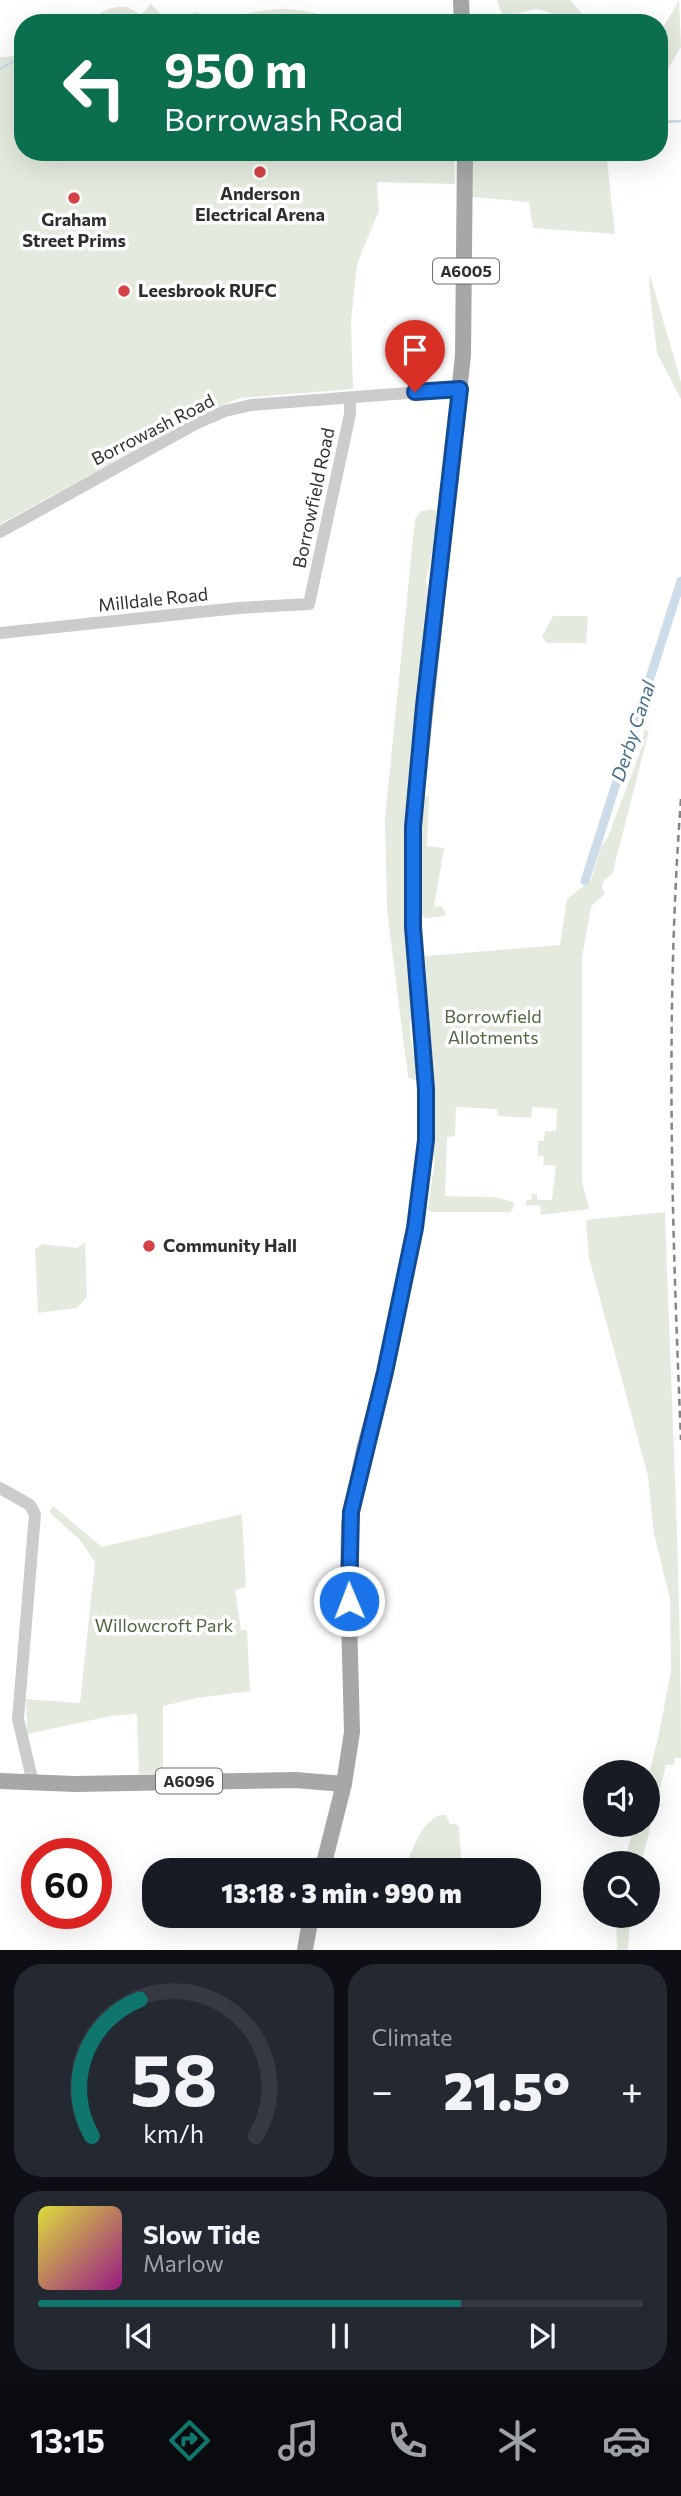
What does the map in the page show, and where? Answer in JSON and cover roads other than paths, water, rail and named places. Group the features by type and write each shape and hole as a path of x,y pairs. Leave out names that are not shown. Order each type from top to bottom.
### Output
{"main road":[{"name":"A6005","path":"325,1858 344,1784 352,1732 349,1524 415,1228 426,1140 426,1089 413,927 413,827 460,389 466,301 465,161"},
{"name":"A6096","path":"0,1781 33,1783 295,1780 344,1784"},
{"path":"305,1950 309,1928"}],"street":[{"name":"Borrowash Road","path":"0,532 197,423 225,411 251,405 460,389"},
{"name":"Borrowfield Road","path":"309,604 350,414 350,398"},
{"name":"Milldale Road","path":"0,633 239,608 309,604"},
{"path":"0,1488 30,1504 35,1514 18,1719 33,1783"}],"waterway":[{"path":"0,69 14,61"},
{"path":"668,122 681,121"},
{"name":"Derby Canal","path":"585,881 681,581"}],"railway":[{"path":"681,799 672,1039 673,1200 681,1440"}],"place":[{"name":"Anderson Electrical Arena","path":"260,172"},
{"name":"Graham Street Prims","path":"74,198"},
{"name":"Leesbrook RUFC","path":"124,291"},
{"name":"Community Hall","path":"149,1246"}],"park label":[{"name":"Borrowfield Allotments","path":"493,1027"},
{"name":"Willowcroft Park","path":"164,1626"}]}
